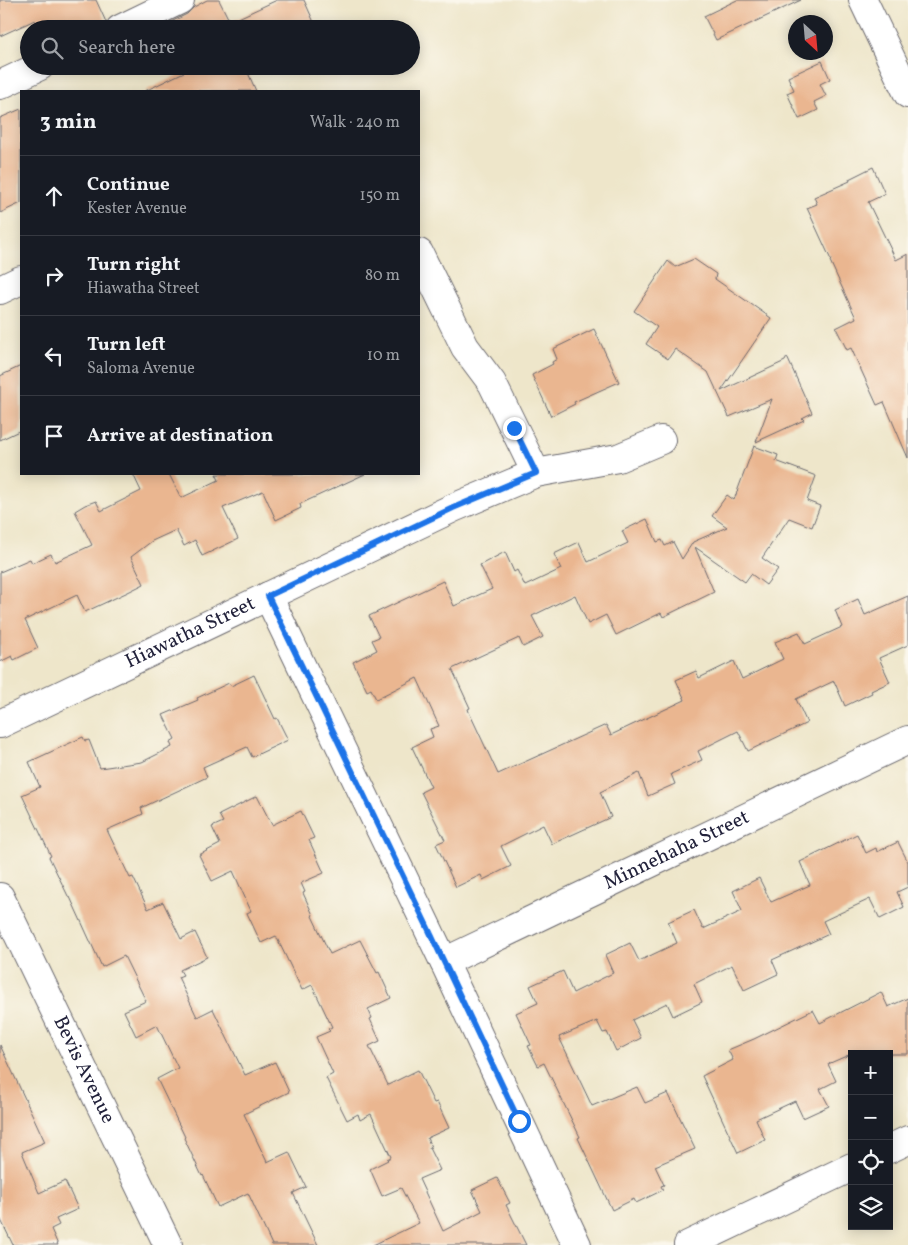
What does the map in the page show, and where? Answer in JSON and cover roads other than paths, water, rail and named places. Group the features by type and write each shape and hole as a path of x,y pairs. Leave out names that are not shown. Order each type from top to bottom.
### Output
{"street":[{"path":"139,20 180,0"},
{"path":"863,0 908,94"},
{"path":"0,85 21,75"},
{"path":"420,255 465,347 492,383 536,473"},
{"path":"0,290 20,280"},
{"name":"Hiawatha Street","path":"0,724 453,508 536,473 618,458 661,440"},
{"path":"268,596 578,1245"},
{"name":"Minnehaha Street","path":"444,962 908,740"},
{"name":"Bevis Avenue","path":"0,897 168,1245"},
{"path":"893,1147 908,1140"},
{"path":"688,1245 848,1169"}]}
